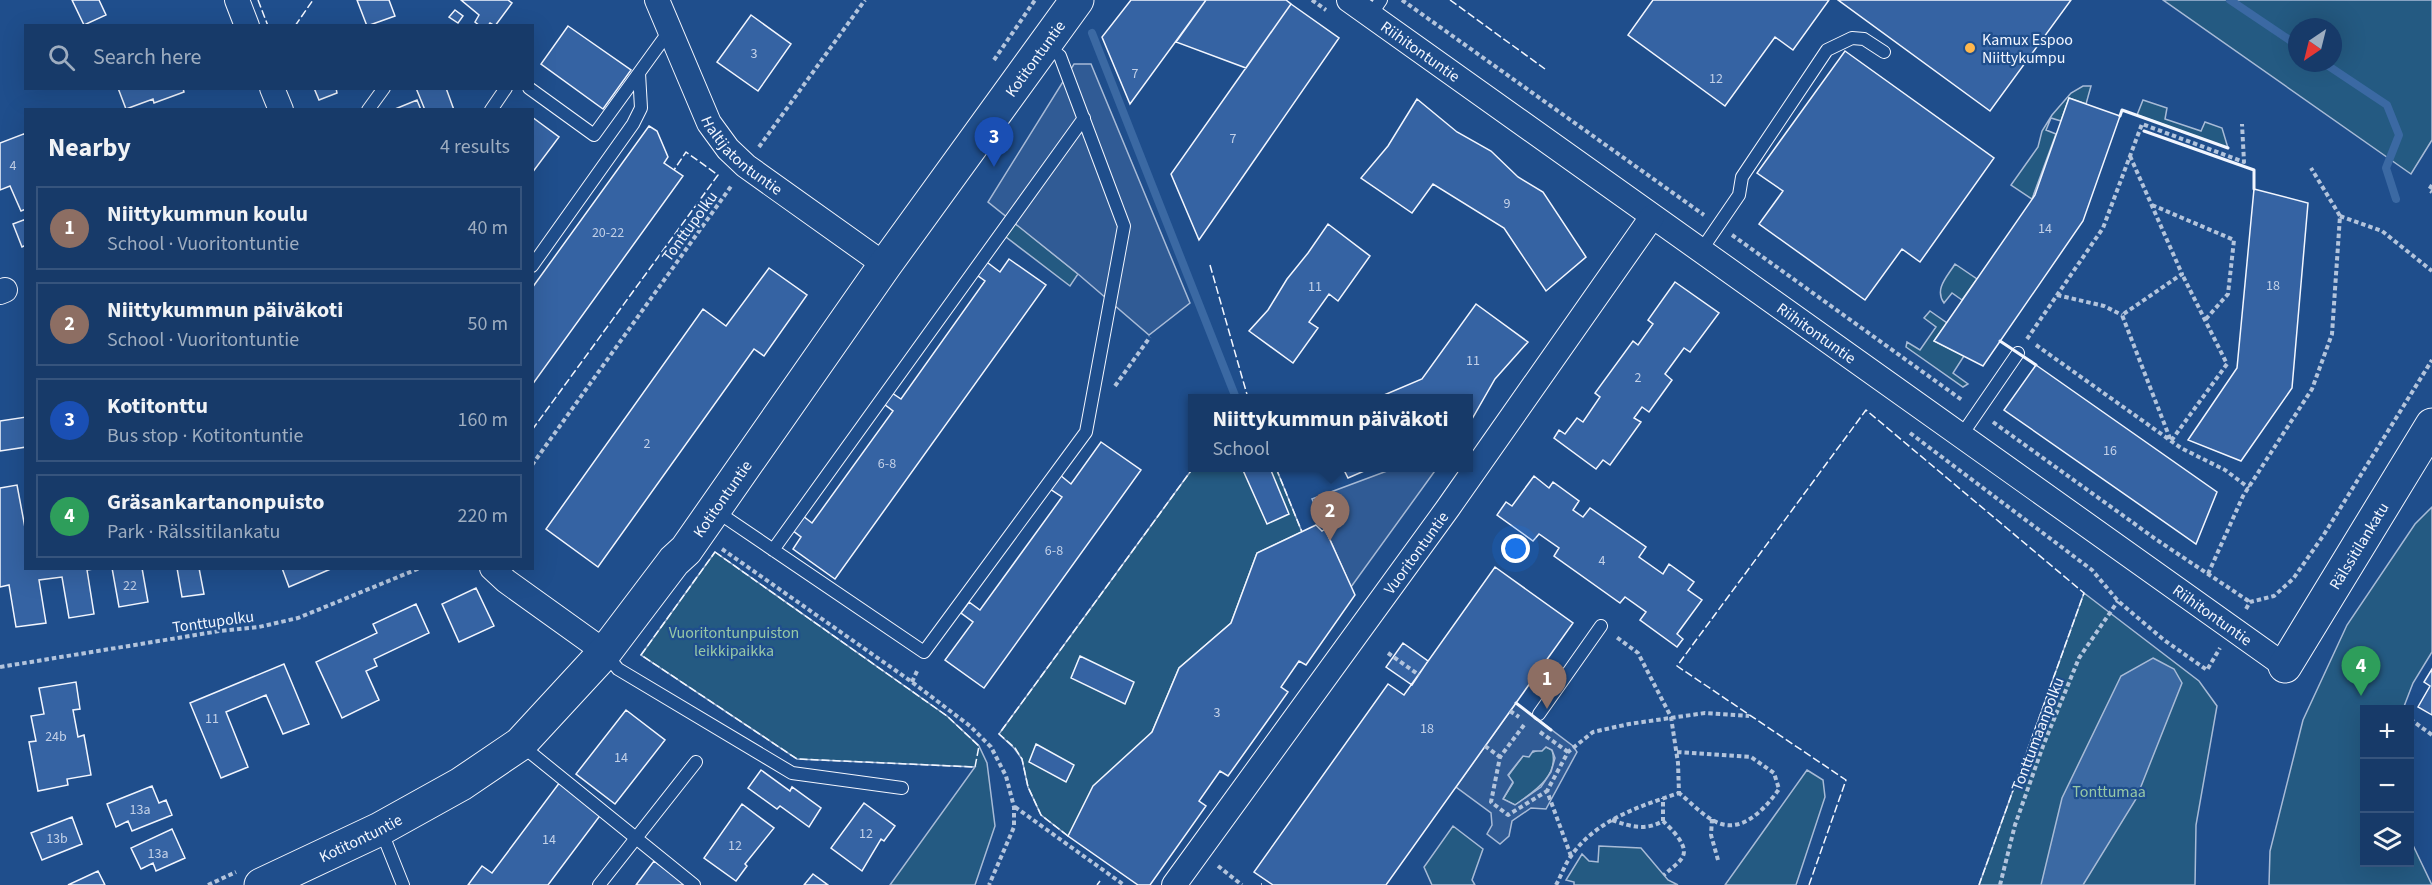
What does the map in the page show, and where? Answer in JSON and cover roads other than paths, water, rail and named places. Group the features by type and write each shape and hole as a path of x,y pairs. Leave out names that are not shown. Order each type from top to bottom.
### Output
{"street":[{"path":"237,0 246,24"},
{"name":"Haltijatontuntie","path":"657,0 708,123 728,149 746,166 885,265"},
{"name":"Kotitontuntie","path":"250,878 380,829 461,784 520,744 605,652 674,561 686,550 885,265 1077,0"},
{"name":"Riihitontuntie","path":"1349,0 1376,8 1700,252 2284,666"},
{"path":"274,90 280,108"},
{"name":"Vuoritontuntie","path":"1473,471 1652,217"},
{"name":"Rälssitilankatu","path":"2284,666 2432,425"},
{"name":"Vuoritontuntie","path":"1174,885 1473,472"},
{"path":"494,570 605,652"}],"lane":[{"path":"532,90 594,135 670,30"},
{"path":"1700,252 1739,195 1742,177 1827,50 1852,38 1864,39 1884,52"},
{"path":"714,510 924,652 1086,432 1124,226 1060,56 1045,44"},
{"path":"534,263 633,124 641,108 639,73"},
{"path":"369,108 383,90"},
{"path":"492,108 505,90"},
{"path":"773,550 1084,118"},
{"path":"1960,436 2018,353"},
{"path":"1539,714 1601,626"},
{"path":"605,652 618,669 792,773 902,788"},
{"path":"520,744 694,885"},
{"path":"599,885 696,762"},
{"path":"380,829 403,885"}],"waterway":[{"path":"2230,0 2288,39"},
{"path":"1092,33 1234,394"},
{"path":"2338,72 2387,105 2399,135 2386,168 2396,199"}],"place":[{"name":"Kamux Espoo Niittykumpu","path":"1970,48"},
{"name":"Kotitonttu","path":"994,167"},
{"name":"Niittykummun päiväkoti","path":"1330,541"},
{"name":"Gräsankartanonpuisto","path":"2361,696"},
{"name":"Niittykummun koulu","path":"1547,709"}],"park label":[{"name":"Vuoritontunpuiston leikkipaikka","path":"734,641"},
{"name":"Tonttumaa","path":"2109,791"}]}
